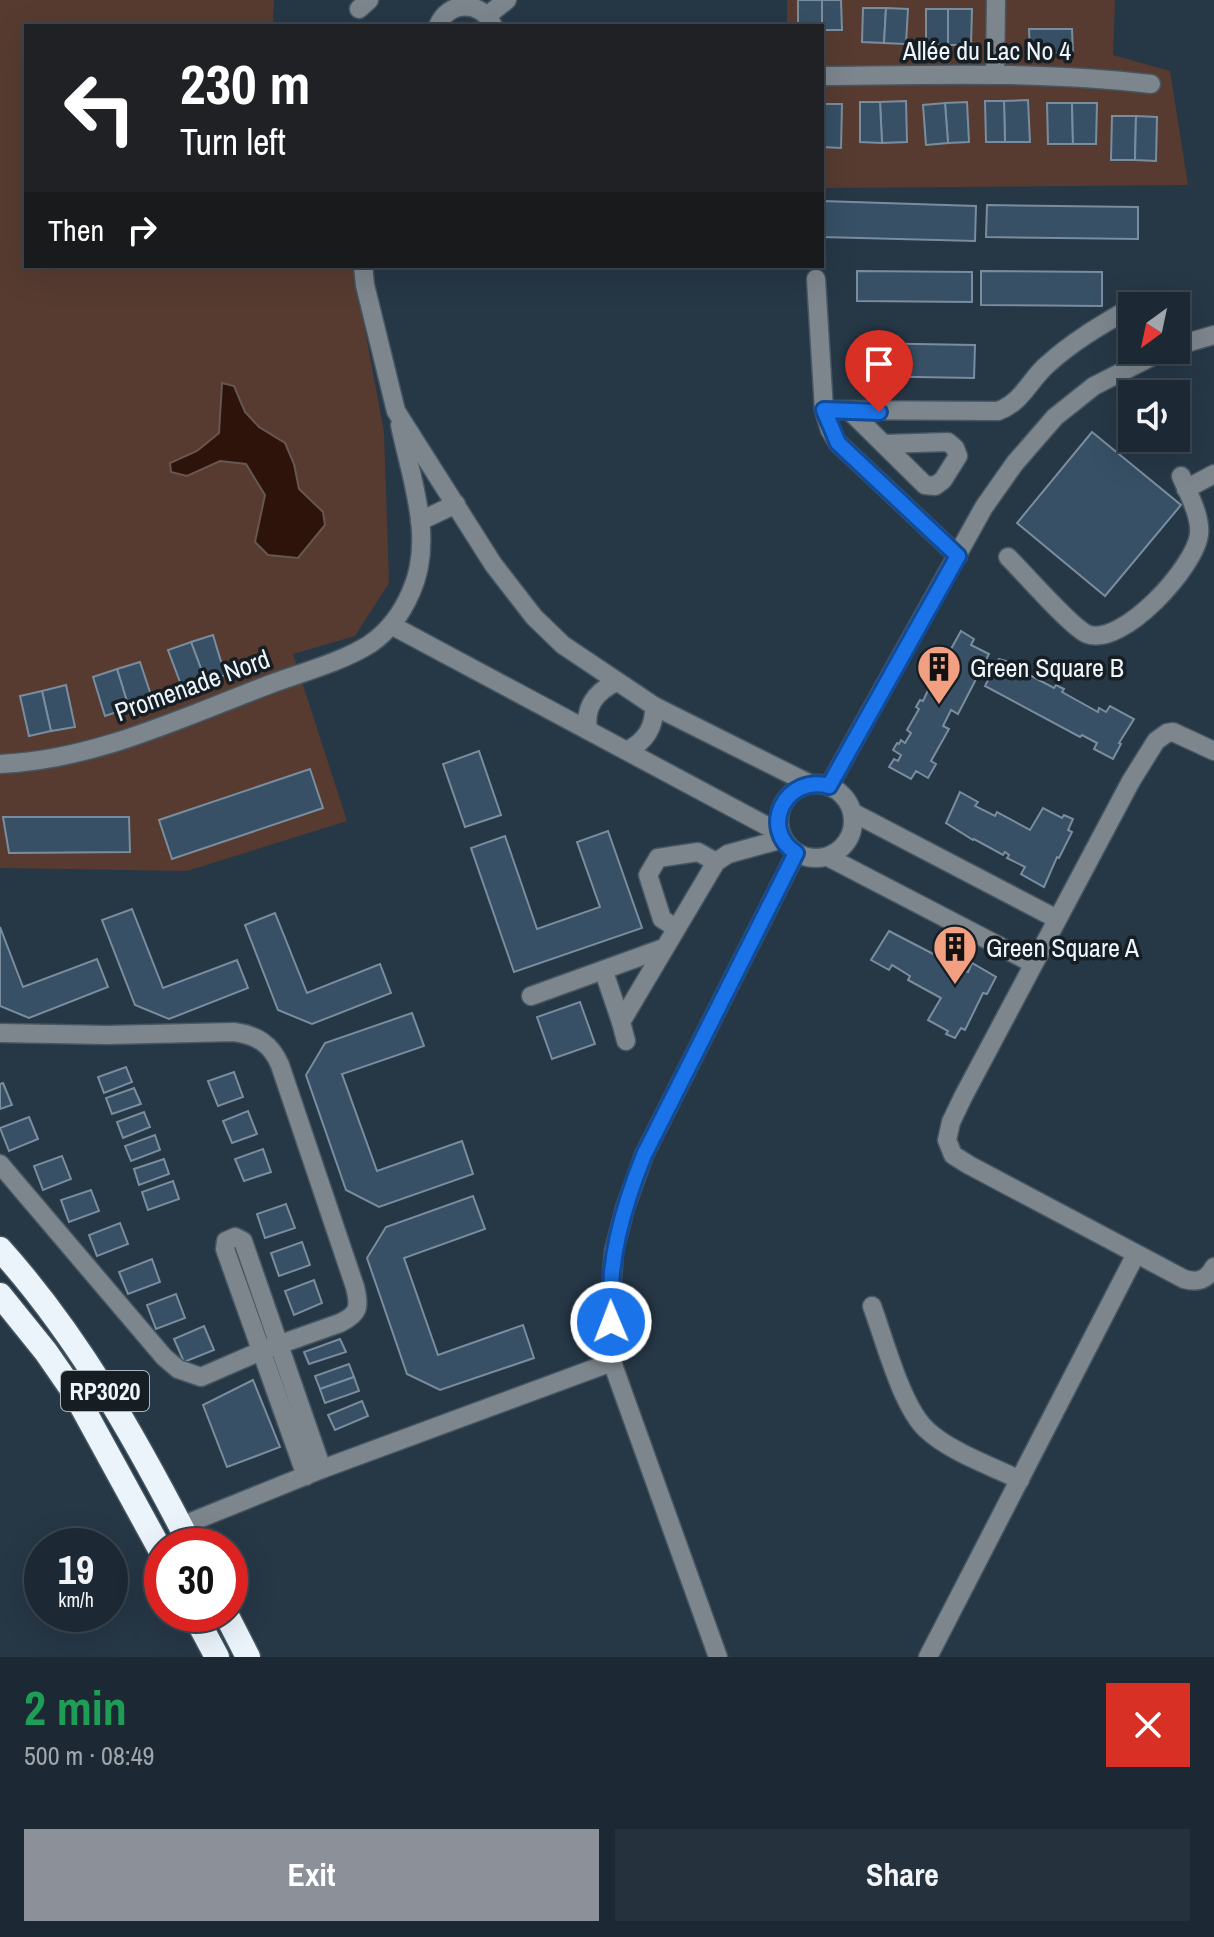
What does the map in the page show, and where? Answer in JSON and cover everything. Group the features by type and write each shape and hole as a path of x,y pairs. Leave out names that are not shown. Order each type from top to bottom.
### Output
{"highway":[{"name":"RP3020","path":"0,1249 64,1327 94,1371 182,1528"},
{"name":"RP3020","path":"0,1295 75,1394 148,1528"},
{"path":"204,1632 217,1657"},
{"path":"235,1632 248,1657"}],"street":[{"path":"437,14 459,2 474,6 491,21 507,0"},
{"path":"995,74 996,0"},
{"name":"Allée du Lac No 4","path":"824,76 1090,76 1151,84"},
{"path":"363,268 423,545 412,591 391,625 628,750 781,836 796,853 808,858 828,857 840,850 849,839 853,826 852,812 846,799 829,786 810,784 654,706 563,645 534,617 493,564 396,411"},
{"path":"816,279 824,410 838,443 958,556"},
{"path":"824,410 984,412 1008,407 1026,392 1045,366 1118,315"},
{"path":"1190,342 1214,335"},
{"path":"829,786 984,507 1002,481 1055,417 1094,386 1137,364"},
{"path":"851,412 884,444"},
{"path":"1008,557 1080,631 1098,637 1107,636 1154,602 1195,548 1199,529 1184,482 1214,474"},
{"path":"420,521 456,504"},
{"name":"Promenade Nord","path":"0,764 75,755 194,714 357,650 368,645 391,625"},
{"path":"588,730 587,717 593,699 601,690 616,682"},
{"path":"628,750 647,735 654,718 654,706"},
{"path":"1214,751 1173,732 1156,741 1032,963 947,1133 948,1146 953,1155 969,1165 1189,1281 1206,1278 1214,1267"},
{"path":"781,836 779,813 784,801 798,788 810,784"},
{"path":"852,812 1057,919"},
{"path":"621,1022 716,862 728,854 781,836"},
{"path":"676,928 662,919 648,875 652,865 658,858 698,852 716,862"},
{"path":"718,1657 612,1362 612,1266 618,1232 634,1179 656,1128 796,853"},
{"path":"828,857 1032,963"},
{"path":"531,996 664,948"},
{"path":"604,972 626,1041"},
{"path":"0,1033 107,1035 234,1032 261,1040 273,1050 359,1302 357,1311 352,1317 201,1377 178,1369 164,1357 0,1164"},
{"path":"270,1348 243,1241 232,1238 225,1241 225,1246 270,1348 314,1472"},
{"path":"928,1657 1136,1254"},
{"path":"872,1306 909,1405 920,1424 940,1440 1020,1480"},
{"path":"202,1528 314,1472 612,1362"}],"shaded area":[{"path":"0,0 274,0 273,24 24,24 24,268 353,268 384,432 389,583 355,636 293,654 347,821 187,871 0,868"},
{"path":"787,0 1115,0 1113,55 1170,71 1188,185 824,188 824,24 787,24"},
{"path":"222,383 234,386 245,412 259,427 285,443 294,464 299,489 323,512 325,525 298,558 268,555 255,542 265,495 246,464 220,461 187,476 171,472 170,463 197,451 219,433"}],"building":[{"path":"798,0 822,0 822,24 798,24"},
{"path":"822,0 841,0 842,30 824,30"},
{"path":"863,8 886,8 884,43 862,42"},
{"path":"886,8 908,9 906,44 884,43"},
{"path":"926,9 948,9 948,45 926,45"},
{"path":"948,9 972,9 971,45 948,45"},
{"path":"1029,29 1072,29 1073,53 1030,53"},
{"path":"1028,100 1030,142 1005,142 1004,101"},
{"path":"906,101 907,142 882,143 880,102"},
{"path":"985,101 1004,101 1005,142 986,142"},
{"path":"860,102 880,102 882,143 860,142"},
{"path":"967,102 969,142 948,143 945,103"},
{"path":"945,103 948,143 926,145 923,105"},
{"path":"1047,103 1072,103 1073,144 1048,144"},
{"path":"1072,103 1097,103 1096,144 1073,144"},
{"path":"824,104 842,104 841,148 824,147"},
{"path":"1112,116 1136,116 1135,160 1111,160"},
{"path":"1136,116 1157,117 1156,161 1135,160"},
{"path":"824,201 976,206 975,241 824,237"},
{"path":"987,205 1138,207 1138,239 986,237"},
{"path":"857,271 972,272 972,302 857,301"},
{"path":"981,271 1102,272 1102,306 981,305"},
{"path":"857,343 975,345 974,378 857,376"},
{"path":"1092,432 1181,505 1105,596 1017,523"},
{"name":"Green Square B","path":"961,631 974,639 971,645 989,654 958,714 951,710 943,726 949,729 931,761 936,764 928,778 916,771 911,779 889,767 901,755 893,750 901,740 905,743 911,733 907,730 919,709 916,707 920,700 923,701 937,671 940,673 943,668 939,666 942,659 949,663 951,660 946,658"},
{"path":"213,635 225,675 206,682 191,642"},
{"path":"191,642 206,682 183,690 168,650"},
{"name":"Green Square B","path":"999,659 1020,665 1018,669 1054,688 1056,685 1064,689 1062,692 1098,712 1099,708 1106,712 1110,706 1134,719 1113,759 1094,749 1097,743 985,686"},
{"path":"140,662 153,701 129,708 117,669"},
{"path":"117,669 129,708 105,716 93,677"},
{"path":"66,685 75,727 51,731 42,691"},
{"path":"42,691 51,731 29,736 20,696"},
{"path":"479,751 501,815 465,827 443,764"},
{"path":"310,769 323,808 172,859 159,820"},
{"path":"960,792 978,802 975,806 995,816 997,812 1030,830 1043,808 1062,818 1064,815 1073,819 1068,830 1072,832 1044,887 1021,874 1025,867 1007,858 1009,855 1005,852 1003,855 946,823"},
{"path":"3,817 129,817 130,852 9,853"},
{"path":"608,831 642,928 514,972 471,848 505,836 537,929 600,907 577,842"},
{"path":"132,909 163,988 237,960 248,988 169,1019 135,1005 102,920"},
{"path":"275,913 307,993 380,964 391,993 312,1024 278,1010 245,925"},
{"path":"0,927 23,987 97,959 108,987 29,1018 0,1006"},
{"name":"Green Square A","path":"889,931 968,972 972,963 996,977 987,994 983,993 965,1030 961,1028 955,1038 928,1020 941,998 908,980 910,976 892,965 889,970 871,960"},
{"path":"580,1002 595,1044 552,1059 537,1017"},
{"path":"412,1013 424,1046 342,1074 377,1171 462,1141 473,1174 379,1207 346,1190 306,1075 325,1043"},
{"path":"126,1067 132,1082 104,1093 98,1077"},
{"path":"234,1072 243,1097 218,1106 208,1081"},
{"path":"3,1083 12,1105 0,1109 0,1084"},
{"path":"134,1088 141,1104 112,1114 106,1098"},
{"path":"248,1111 257,1134 232,1143 223,1121"},
{"path":"144,1112 150,1127 123,1138 117,1122"},
{"path":"29,1117 38,1139 9,1151 0,1128"},
{"path":"155,1135 160,1150 131,1161 125,1146"},
{"path":"263,1149 271,1172 244,1181 235,1159"},
{"path":"62,1156 71,1179 43,1190 34,1166"},
{"path":"164,1159 169,1174 139,1185 134,1169"},
{"path":"173,1181 179,1199 148,1210 142,1192"},
{"path":"91,1190 99,1211 69,1222 61,1200"},
{"path":"473,1196 485,1229 404,1258 438,1355 523,1325 534,1358 440,1390 407,1374 367,1258 386,1227"},
{"path":"286,1204 295,1228 265,1238 257,1214"},
{"path":"120,1223 128,1244 97,1256 89,1235"},
{"path":"302,1242 310,1265 279,1276 271,1253"},
{"path":"152,1259 160,1282 128,1294 119,1272"},
{"path":"314,1280 322,1303 294,1315 285,1291"},
{"path":"176,1294 185,1318 156,1329 147,1305"},
{"path":"204,1326 214,1350 184,1362 174,1339"},
{"path":"340,1339 346,1352 309,1364 304,1352"},
{"path":"349,1364 354,1377 320,1389 315,1376"},
{"path":"354,1377 359,1391 325,1403 320,1389"},
{"path":"253,1380 280,1447 227,1467 203,1405"},
{"path":"362,1401 368,1416 335,1430 328,1415"}],"place":[{"name":"Green Square B","path":"939,706"},
{"name":"Green Square A","path":"955,986"}],"route":[{"path":"611,1322 614,1251 634,1179 669,1102 796,853 780,833 778,820 781,807 798,788 810,784 829,786 958,556 838,443 824,410 879,412"}]}
